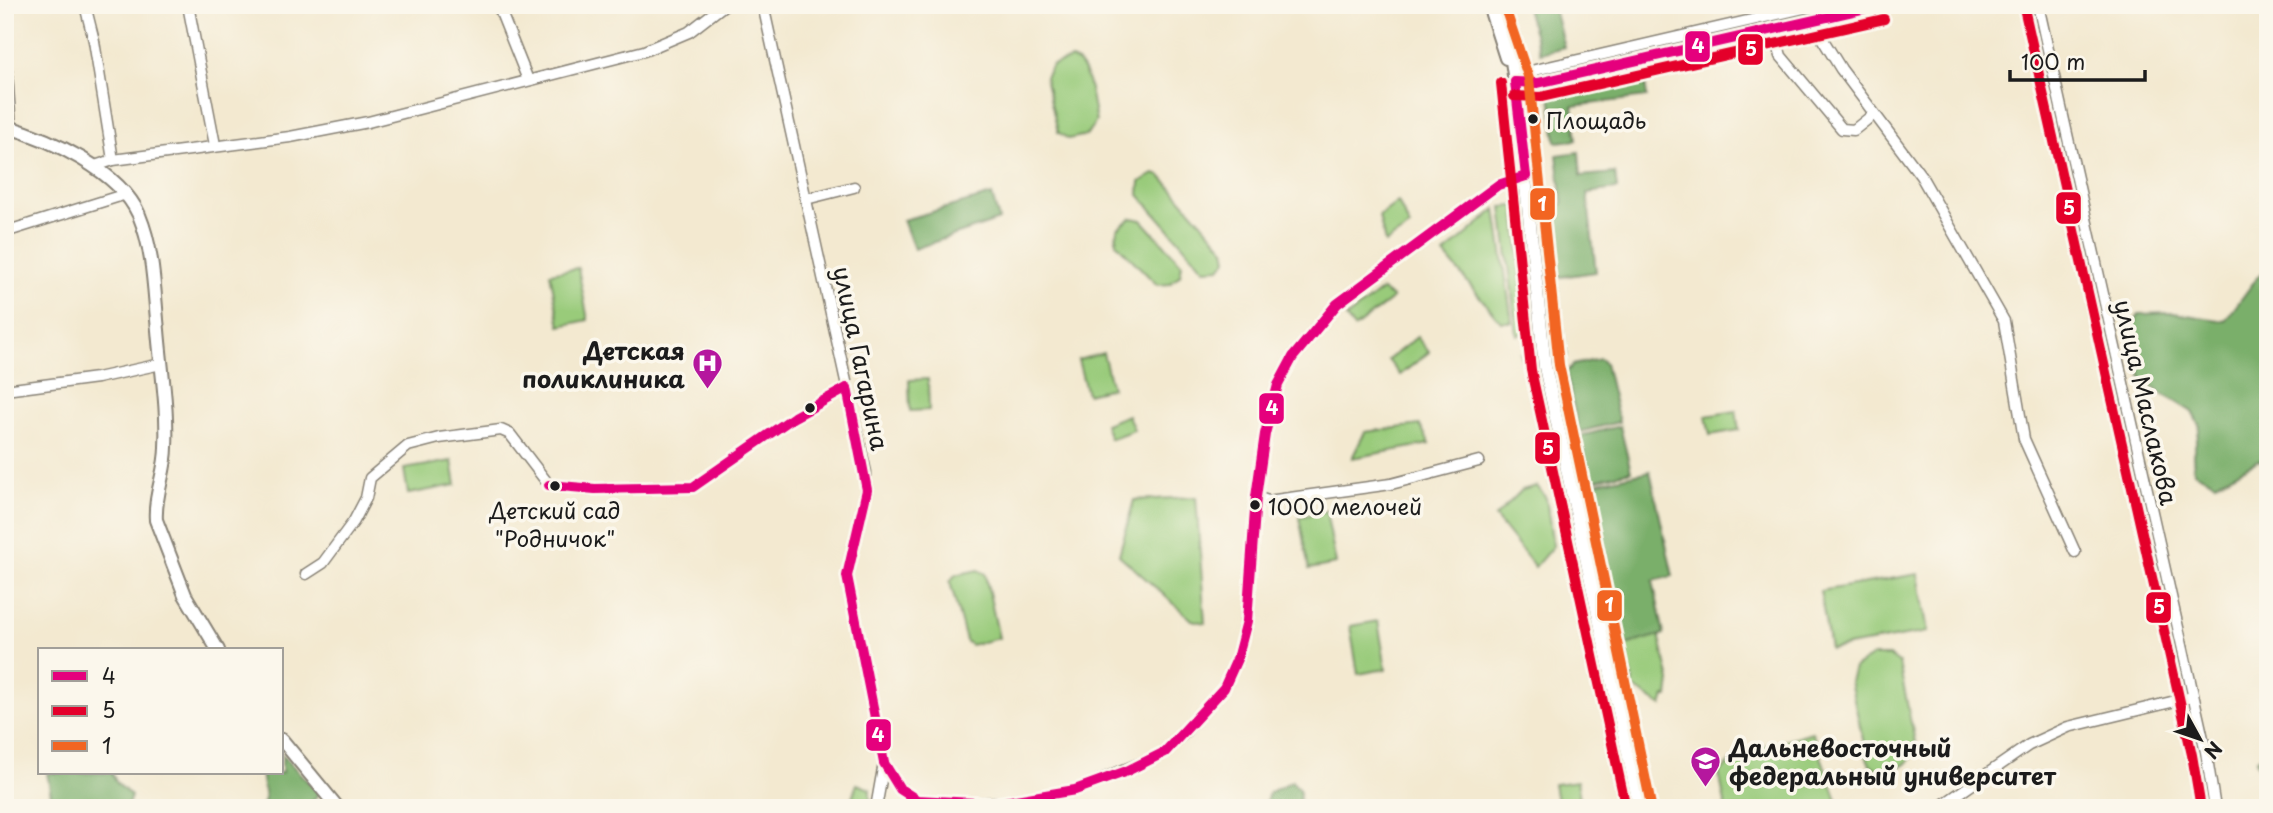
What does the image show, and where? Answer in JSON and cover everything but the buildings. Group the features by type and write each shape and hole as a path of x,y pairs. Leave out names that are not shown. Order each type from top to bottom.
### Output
{"main road":[{"path":"1489,5 1515,82"},
{"path":"1500,5 1508,33 1515,82 1526,176 1531,256 1545,367 1638,804"},
{"path":"8,127 101,170 138,213 151,257 165,419 166,447 155,508 156,520 185,594 217,648"},
{"path":"284,742 338,808"}],"street":[{"path":"85,5 94,41 113,160"},
{"path":"188,5 215,145"},
{"path":"498,5 528,80"},
{"path":"101,170 113,160 346,128 528,80 667,43 703,23 724,5"},
{"name":"улица Гагарина","path":"763,5 867,490 847,576 884,763"},
{"path":"1515,82 1535,70 1817,5"},
{"path":"1515,82 1538,83 1881,5"},
{"name":"улица Маслакова","path":"2038,5 2215,808"},
{"path":"1812,22 1841,69 1921,176 2004,321 2024,439 2076,552"},
{"path":"1774,30 1781,56 1842,130 1854,130 1874,114"},
{"path":"5,46 8,127"},
{"path":"1841,69 1853,68"},
{"path":"877,805 887,789 903,791 917,800 936,803 993,804 1050,796 1126,771 1165,752 1218,695 1232,675 1247,621 1256,497 1265,434 1278,385 1293,357 1337,304 1498,185 1526,176"},
{"path":"806,199 854,187"},
{"path":"5,232 122,195"},
{"path":"5,390 97,377 161,364"},
{"path":"306,575 323,564 354,521 366,498 370,478 408,446 439,438 501,430 510,434 549,485 595,489 693,487 794,417 847,388"},
{"path":"1256,497 1268,500 1391,484 1479,461"},
{"path":"1938,808 2029,745 2068,727 2192,697"},
{"path":"884,763 903,791 910,808"},
{"path":"877,805 884,763"},
{"path":"919,808 936,803"}],"green space":[{"path":"1525,5 1553,5 1564,47 1540,53"},
{"path":"1801,15 1584,67 1583,65"},
{"path":"1071,59 1077,62 1086,76 1096,121 1087,135 1068,139 1058,132 1045,77 1052,65"},
{"path":"1645,83 1647,97 1573,106 1577,140 1556,142 1550,95"},
{"path":"1579,152 1581,176 1615,173 1617,189 1587,193 1596,272 1560,277 1553,206 1563,204 1557,155"},
{"path":"1154,174 1161,176 1225,249 1227,259 1220,268 1204,269 1139,195 1140,182"},
{"path":"992,195 999,220 914,249 903,220"},
{"path":"1398,202 1410,227 1385,243 1379,216"},
{"path":"1549,202 1557,278 1545,276 1544,273 1538,204"},
{"path":"1515,206 1526,333 1517,335 1502,207"},
{"path":"1496,209 1512,322 1501,322 1444,254"},
{"path":"1131,218 1142,220 1182,264 1180,275 1170,284 1157,285 1116,243 1117,229"},
{"path":"578,268 588,320 560,326 550,273"},
{"path":"2268,271 2268,463 2259,460 2216,483 2194,472 2193,454 2200,427 2192,412 2142,381 2133,327 2139,314 2174,313 2225,321 2259,275"},
{"path":"1382,290 1393,298 1354,328 1346,318"},
{"path":"1557,290 1567,356 1558,355 1551,333 1546,291"},
{"path":"1417,337 1429,352 1400,375 1388,360"},
{"path":"1103,353 1112,388 1087,394 1078,360"},
{"path":"1521,354 1531,359 1536,368 1560,484 1551,485"},
{"path":"1600,359 1605,363 1619,422 1579,432 1566,372 1573,365"},
{"path":"928,379 929,410 910,411 909,380"},
{"path":"1736,411 1739,430 1710,435 1706,416"},
{"path":"1128,415 1134,430 1110,439 1105,424"},
{"path":"1420,425 1430,444 1352,458 1365,432"},
{"path":"1620,426 1631,471 1590,481 1580,436"},
{"path":"452,461 456,485 408,494 404,469"},
{"path":"1650,471 1673,576 1653,581 1664,634 1625,645 1590,484"},
{"path":"1537,486 1546,498 1553,546 1535,567 1495,517 1522,490"},
{"path":"1196,497 1205,623 1192,620 1119,555 1134,500"},
{"path":"1326,511 1336,564 1309,569 1299,517"},
{"path":"978,570 985,574 999,638 971,645 966,641 950,582 955,575"},
{"path":"1918,574 1928,632 1830,649 1820,591"},
{"path":"1378,621 1386,669 1358,674 1350,626"},
{"path":"1659,635 1670,681 1668,697 1665,697 1662,706 1634,688 1625,645"},
{"path":"1873,656 1889,656 1899,663 1915,742 1912,755 1906,763 1884,772 1870,765 1867,758 1850,681 1854,668"},
{"path":"1812,732 1840,808 1726,808 1719,773 1740,753"},
{"path":"2268,751 2268,808 2259,808 2262,781 2256,760"},
{"path":"284,757 319,793 308,808 262,808 265,799 261,774 284,774"},
{"path":"47,774 112,774 116,782 131,796 127,808 59,808 51,795"},
{"path":"1292,781 1300,791 1299,808 1264,808 1269,793"},
{"path":"1577,781 1580,799 1557,802 1554,784"},
{"path":"857,784 870,789 870,808 848,808"}],"transit line":[{"name":"1","path":"1504,5 1529,79 1559,365 1651,805"},
{"name":"4","path":"1515,82 1538,83 1880,5"},
{"name":"5","path":"2024,8 2192,755 2201,808"},
{"name":"5","path":"1514,96 1541,97 1884,19"},
{"name":"4","path":"1515,82 1526,176"},
{"name":"5","path":"1501,83 1531,370 1626,808"},
{"name":"4","path":"847,388 867,490 847,576 884,763 900,789 917,800 993,804 1075,790 1127,771 1165,752 1224,688 1237,659 1247,621 1256,497 1265,434 1278,385 1293,357 1337,304 1498,185 1526,176"},
{"name":"4","path":"549,485 595,489 693,487 794,417 847,388"}],"place":[{"name":"Площадь","path":"1533,119"},
{"name":"Детская поликлиника","path":"708,391"},
{"name":"Детский сад \"Родничок\"","path":"555,486"},
{"name":"1000 мелочей","path":"1255,505"},
{"name":"Дальневосточный федеральный университет","path":"1706,788"}]}
